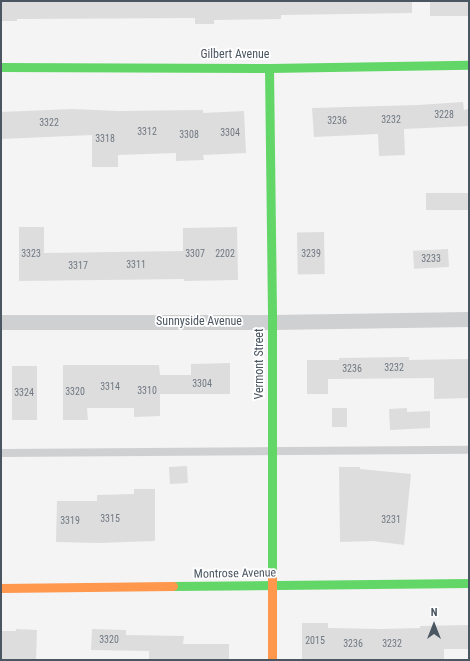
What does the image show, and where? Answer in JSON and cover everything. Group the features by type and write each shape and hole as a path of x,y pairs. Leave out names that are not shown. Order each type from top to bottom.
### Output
{"street":[{"name":"Gilbert Avenue","path":"1,67 269,68 469,65"},
{"name":"Vermont Street","path":"269,68 272,322 272,660"},
{"name":"Sunnyside Avenue","path":"1,322 272,322 469,319"},
{"name":"Montrose Avenue","path":"1,588 469,583"}],"lane":[{"path":"1,454 271,453 469,450"}],"building":[{"path":"1,1 412,1 412,13 281,15 281,19 214,20 214,24 195,24 195,18 17,19 17,21 1,21"},
{"path":"430,1 469,1 469,16 430,16"},
{"path":"463,102 464,110 468,109 469,126 404,129 405,155 379,156 378,134 314,137 312,108 418,105"},
{"path":"72,109 118,111 203,110 203,113 244,111 246,153 203,155 204,160 176,161 176,153 118,155 118,167 92,167 92,135 1,139 1,112"},
{"path":"426,193 469,193 469,210 426,210"},
{"path":"19,227 44,227 44,253 183,251 183,228 237,227 238,280 184,281 184,279 19,281"},
{"path":"297,232 324,232 325,274 298,274"},
{"path":"448,249 449,267 414,269 413,251"},
{"path":"409,357 409,360 469,359 469,398 434,399 434,378 328,379 328,394 307,394 307,360"},
{"path":"230,363 230,394 160,394 160,416 134,417 134,408 87,408 88,420 63,420 63,365 159,365 160,375 191,375 191,364"},
{"path":"12,366 37,366 37,420 12,420"},
{"path":"332,408 347,408 347,427 332,427"},
{"path":"407,408 407,412 430,411 430,428 390,430 389,409"},
{"path":"187,466 188,483 170,484 169,467"},
{"path":"339,467 360,467 360,469 411,474 404,545 373,541 340,542"},
{"path":"134,489 155,489 155,541 98,543 56,542 57,501 97,501 97,495 134,494"},
{"path":"302,623 328,623 328,628 380,629 420,628 420,626 469,625 469,649 444,649 444,660 302,660"},
{"path":"16,629 37,630 36,660 1,660 1,631 16,631"},
{"path":"92,629 126,630 126,635 184,636 183,644 229,644 229,660 149,660 149,651 91,650"}],"traffic: fast":[{"path":"1,67 269,68 469,65"},
{"path":"269,68 272,322 272,578"},
{"path":"173,586 469,583"}],"traffic: slow":[{"path":"272,578 272,660"},
{"path":"1,588 173,586"}]}
